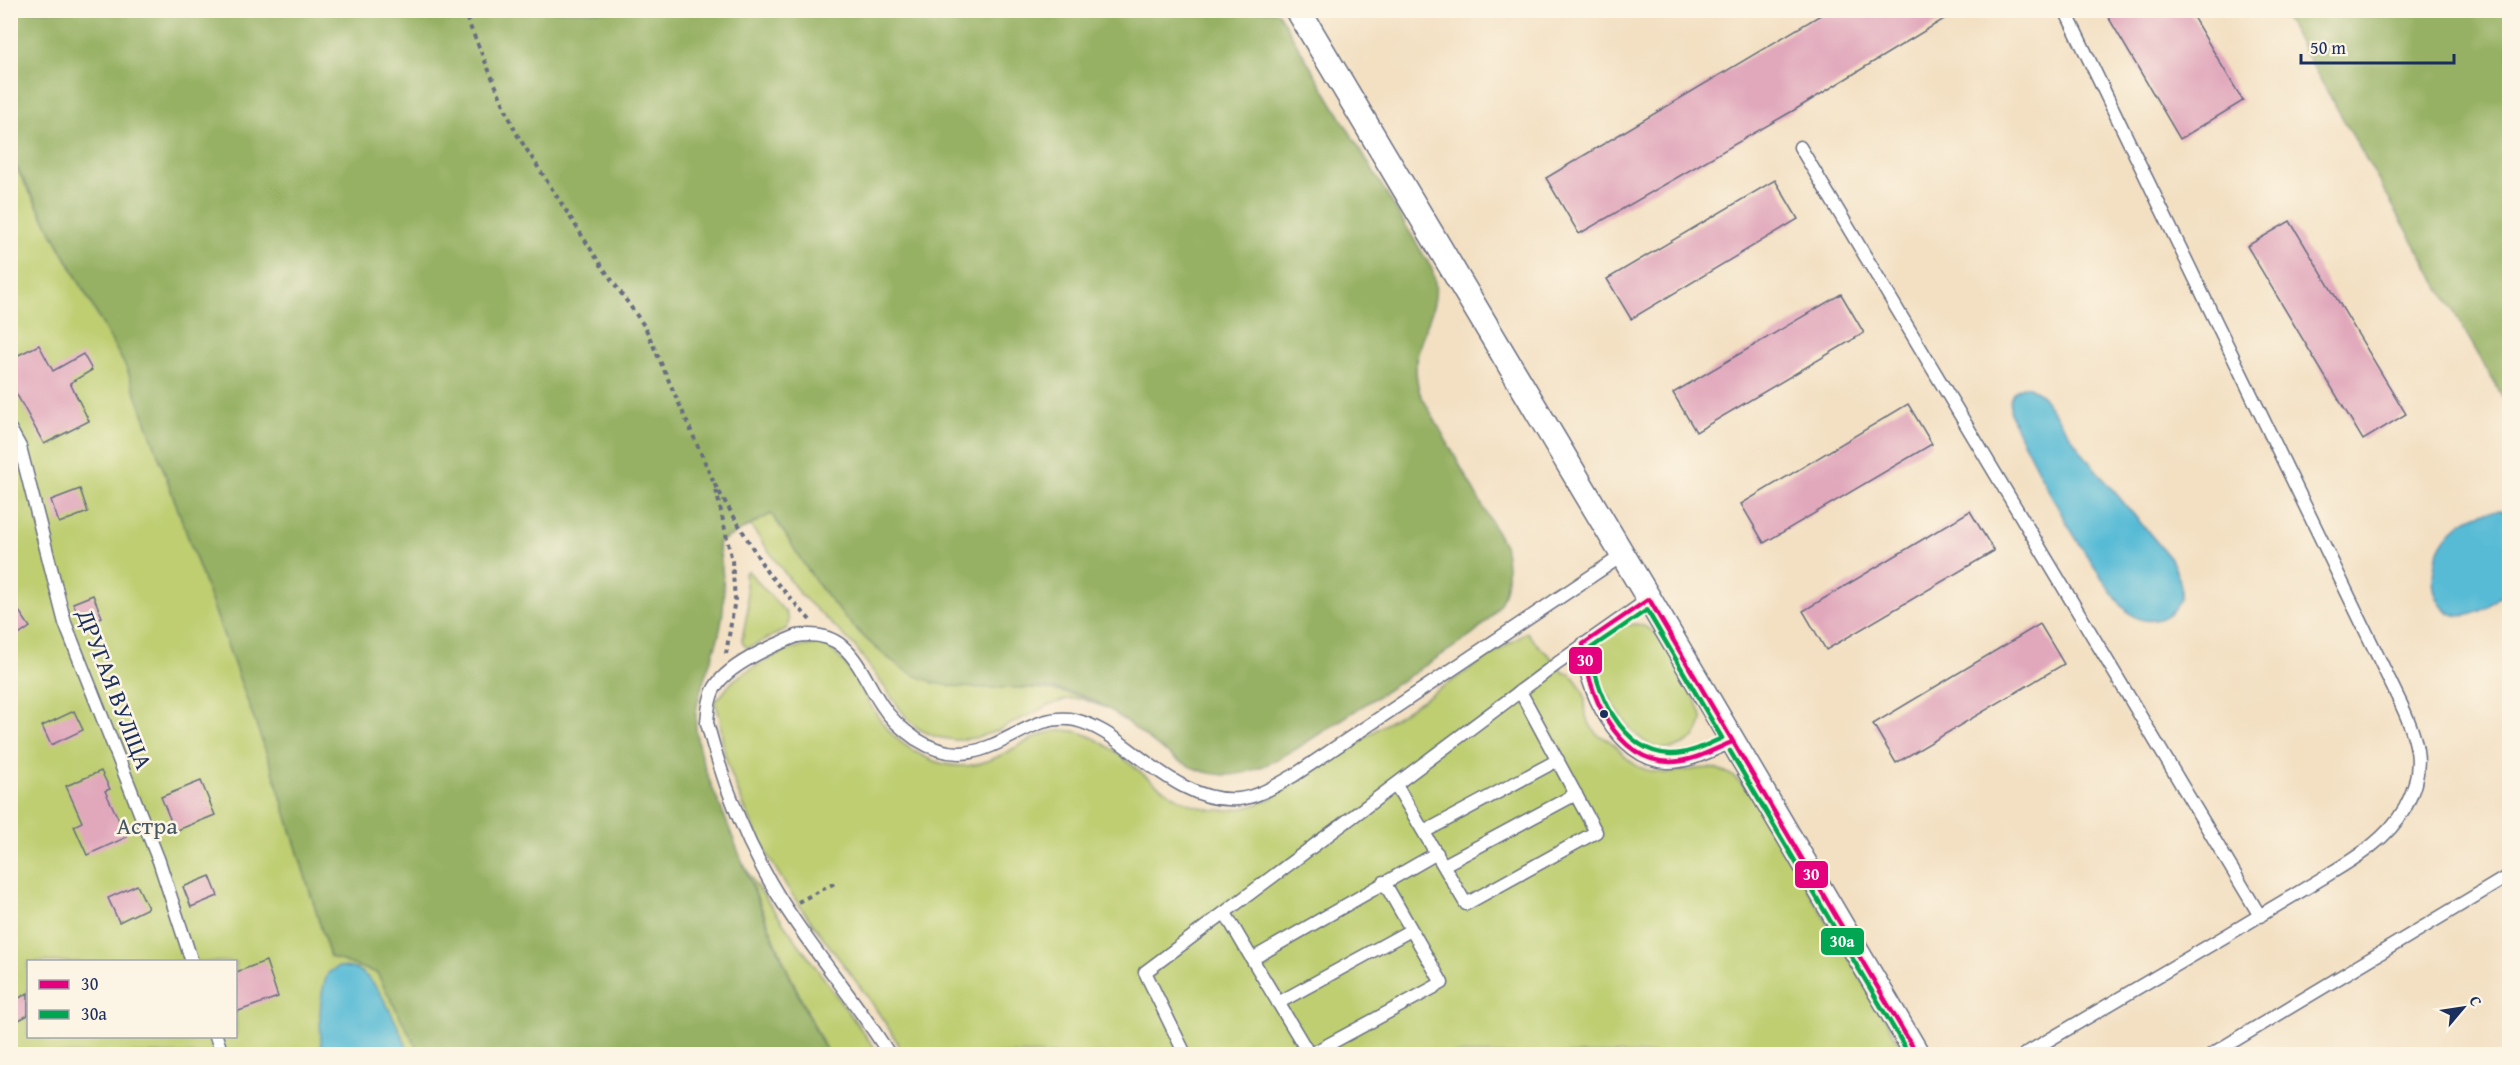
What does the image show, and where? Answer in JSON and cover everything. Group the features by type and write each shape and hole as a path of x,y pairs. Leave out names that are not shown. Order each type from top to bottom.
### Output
{"street":[{"path":"1298,10 1917,1054"}],"lane":[{"path":"2025,1054 2260,916 2371,847 2389,830 2404,810 2419,771 2418,750 2412,727 2065,10"},
{"path":"1800,147 2260,916"},
{"name":"ДРУГАЯ ВУЛІЦА","path":"10,429 20,447 65,623 159,861 191,960"},
{"path":"889,1054 787,908 762,869 745,830 707,723 708,706 713,689 738,665 797,636 816,635 836,641 848,651 858,663 881,705 897,723 916,739 936,749 956,753 975,752 1036,726 1055,720 1072,720 1094,726 1112,736 1159,771 1187,788 1214,798 1240,799 1265,791 1293,776 1623,555"},
{"path":"1185,1054 1145,972 1583,644 1649,599"},
{"path":"1583,644 1583,661 1595,695 1618,735 1638,754 1652,760 1668,762 1685,760 1732,742"},
{"path":"1396,785 1466,904 1596,832 1520,691"},
{"path":"1424,832 1558,760"},
{"path":"1444,865 1576,794"},
{"path":"1252,959 1437,853"},
{"path":"2212,1054 2510,875"},
{"path":"1225,914 1310,1054 1442,983 1384,882"},
{"path":"1278,1003 1411,930"},
{"path":"217,1038 222,1054"}],"path":[{"path":"463,10 516,132 598,262 645,327 715,485 767,572 812,622 836,641"},
{"path":"713,689 725,658 735,599 730,549 715,485"},
{"path":"817,891 836,883"}],"green space":[{"path":"10,11 1277,11 1432,269 1435,285 1434,300 1417,358 1416,374 1420,393 1504,545 1507,573 1503,596 1491,616 1471,636 1296,749 1252,770 1224,775 1204,772 1185,764 1101,704 1083,696 1061,690 1038,688 968,688 945,685 923,679 902,668 873,646 836,607 813,578 771,514 718,543 723,578 723,614 697,706 696,730 709,778 763,912 800,999 828,1054 420,1054 377,973 330,957 273,771 127,369 11,157"},
{"path":"2281,11 2509,11 2509,408"},
{"name":"Астра","path":"10,157 127,369 273,771 330,957 377,973 420,1054 11,1054"},
{"path":"772,513 804,564 933,683 1063,692 1084,698 1106,708 1082,699 1068,699 1049,705 997,731 974,738 955,740 936,737 919,729 906,717 854,645 800,594 750,525"},
{"path":"748,571 786,613 789,620 787,628 783,631 748,648 742,640 748,608 745,573"},
{"path":"1637,624 1650,629 1662,641 1701,713 1699,730 1685,744 1669,749 1655,747 1643,740 1621,716 1597,676 1596,656 1604,640 1618,629"},
{"path":"1527,632 1564,673 1571,675 1579,684 1585,699 1584,709 1594,731 1609,741 1635,765 1655,772 1669,773 1708,768 1721,770 1735,777 1749,791 1906,1054 904,1054 873,1004 802,909 770,859 745,808 729,768 723,748 719,714 714,701 733,681 758,665 793,648 814,645 823,641 845,664 885,727 908,747 923,756 948,765 970,765 1008,752 1043,734 1062,730 1082,733 1104,744 1169,793 1184,801 1216,810 1233,810 1270,799"},
{"path":"742,861 755,884 879,1054 828,1054 788,971"}],"water":[{"path":"2027,386 2040,393 2087,459 2171,559 2180,581 2181,595 2173,611 2166,616 2151,620 2134,617 2119,603 2089,560 2051,496 2011,415 2010,400 2013,394"},
{"path":"2501,510 2509,515 2509,587 2483,610 2473,614 2454,615 2441,605 2434,590 2434,570 2440,549 2453,530 2473,516"},
{"path":"338,967 357,970 374,984 395,1020 410,1054 322,1054 320,1013 322,993 328,973"}],"building":[{"path":"1829,10 1959,10 1796,109 1579,234 1546,178"},
{"path":"2104,10 2189,10 2243,101 2180,139"},
{"path":"1775,180 1798,219 1631,319 1607,279"},
{"path":"2290,221 2406,414 2363,440 2247,246"},
{"path":"1841,294 1864,333 1696,432 1673,393"},
{"path":"39,345 53,371 83,354 92,370 70,383 89,421 44,444 10,382 10,359"},
{"path":"1908,404 1932,444 1764,543 1741,504"},
{"path":"80,489 88,512 59,523 51,500"},
{"path":"1970,511 1994,551 1826,650 1803,611"},
{"path":"93,595 102,617 83,625 73,603"},
{"path":"10,598 30,627 10,641"},
{"path":"2040,624 2064,664 1896,763 1873,724"},
{"path":"74,711 83,730 51,745 42,726"},
{"path":"101,771 110,789 105,791 127,837 87,855 74,826 82,822 66,786"},
{"path":"201,781 215,815 175,831 161,797"},
{"path":"210,876 218,896 191,907 183,887"},
{"path":"137,885 148,908 119,922 108,898"},
{"path":"266,961 278,997 237,1012 237,972"},
{"path":"27,994 27,1016 10,1025 10,1003"}],"transit line":[{"name":"30","path":"1732,742 1702,755 1670,762 1650,759 1633,750 1607,720 1598,701 1590,682 1583,644 1649,599 1917,1054"},
{"name":"30а","path":"1647,610 1722,738 1683,753 1670,754 1653,751 1637,742 1613,716 1598,682 1591,648 1647,610"},
{"name":"30а","path":"1730,751 1909,1054"}]}
